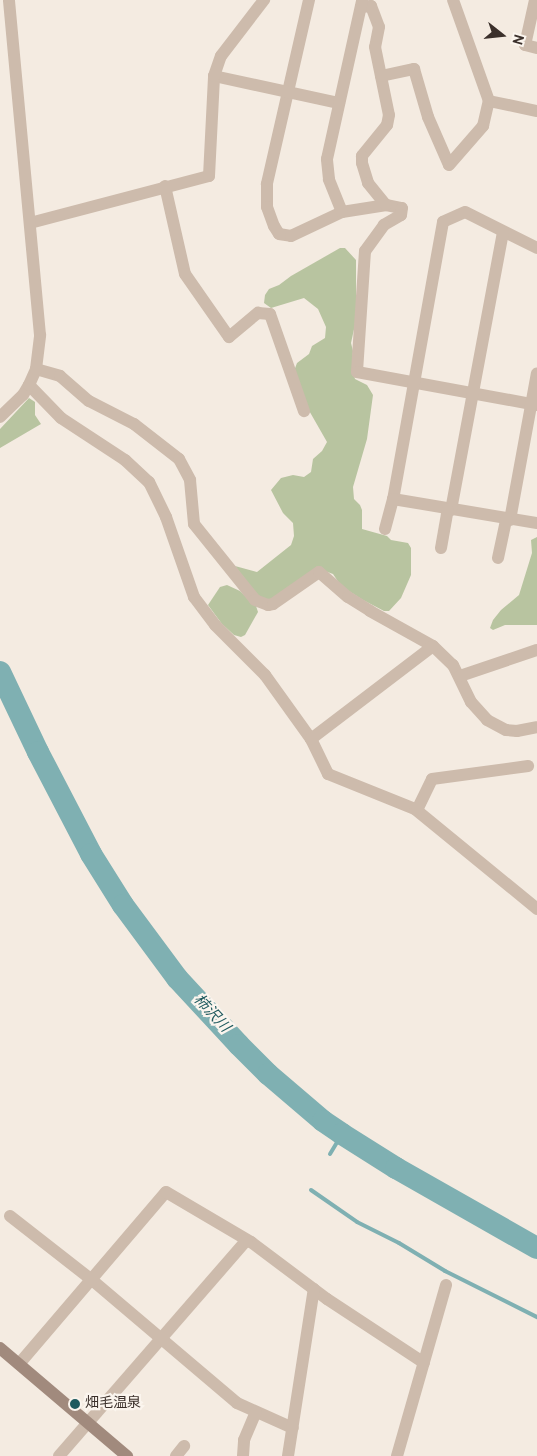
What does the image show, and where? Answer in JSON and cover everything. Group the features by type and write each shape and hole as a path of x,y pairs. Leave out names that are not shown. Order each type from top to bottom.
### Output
{"main road":[{"path":"0,1348 127,1456"}],"street":[{"path":"0,417 23,395 30,385 36,369 40,335 10,0"},
{"path":"30,223 165,186 209,176 214,76 221,56 264,0"},
{"path":"309,0 265,195 274,226 279,234 290,236 342,212 397,205 402,211 398,218 384,225 364,251 357,372 534,405"},
{"path":"382,76 414,69 428,116 449,165 481,129 489,101 453,0"},
{"path":"535,0 525,45 537,48"},
{"path":"342,212 327,170 339,104 362,4 370,6 379,27 375,47 389,120 367,148 362,156 362,163 368,183 386,205"},
{"path":"214,76 339,104"},
{"path":"489,101 537,111"},
{"path":"165,186 185,274 229,337 258,313 270,314 304,411"},
{"path":"385,529 393,499 443,222 465,212 537,248"},
{"path":"441,548 473,393 503,232"},
{"path":"36,369 60,376 89,402 134,424 178,459 190,480 194,524 255,600 268,605 273,604 319,572 348,597 370,612 433,646 453,665 471,702 487,720 506,730 517,731 537,726"},
{"path":"498,558 534,405 537,373"},
{"path":"30,385 61,418 125,460 149,482 157,494 198,604 215,625 265,675 312,739 328,774 404,803 417,810 537,908"},
{"path":"393,499 508,520 537,523"},
{"path":"312,739 433,646"},
{"path":"460,676 537,650"},
{"path":"417,810 432,779 528,766"},
{"path":"19,1364 166,1192 247,1240 314,1289 424,1363"},
{"path":"10,1216 92,1280 238,1403 293,1428"},
{"path":"59,1456 247,1240"},
{"path":"397,1456 446,1285"},
{"path":"288,1456 314,1289"},
{"path":"243,1456 244,1440 256,1412"}],"green space":[{"path":"340,248 345,248 356,260 356,320 351,343 353,351 352,368 355,379 367,385 373,395 367,439 353,487 354,499 362,510 362,529 387,536 391,540 408,543 411,548 411,575 401,598 389,611 384,611 363,600 341,586 333,574 322,570 268,601 259,598 235,566 257,572 291,545 294,536 293,523 283,513 271,490 281,478 293,475 304,477 311,472 313,459 322,451 327,442 307,407 294,371 297,363 309,354 312,346 325,338 326,327 318,309 304,298 271,308 264,303 265,295 269,289 279,285"},
{"path":"29,398 35,402 35,415 41,424 0,448 0,429"},
{"path":"537,537 537,625 505,625 493,630 490,628 493,620 501,610 519,595 532,553 531,540"},
{"path":"227,585 240,591 256,606 258,612 245,635 241,637 234,635 222,624 208,605 220,587"}],"waterway":[{"name":"柿沢川","path":"0,672 38,752 91,854 123,905 177,978 239,1045 268,1074 323,1121 342,1134 396,1168 537,1248"},
{"path":"330,1154 342,1134"},
{"path":"311,1190 357,1222 399,1243 445,1271 537,1317"}],"place":[{"name":"畑毛温泉","path":"75,1404"}]}
